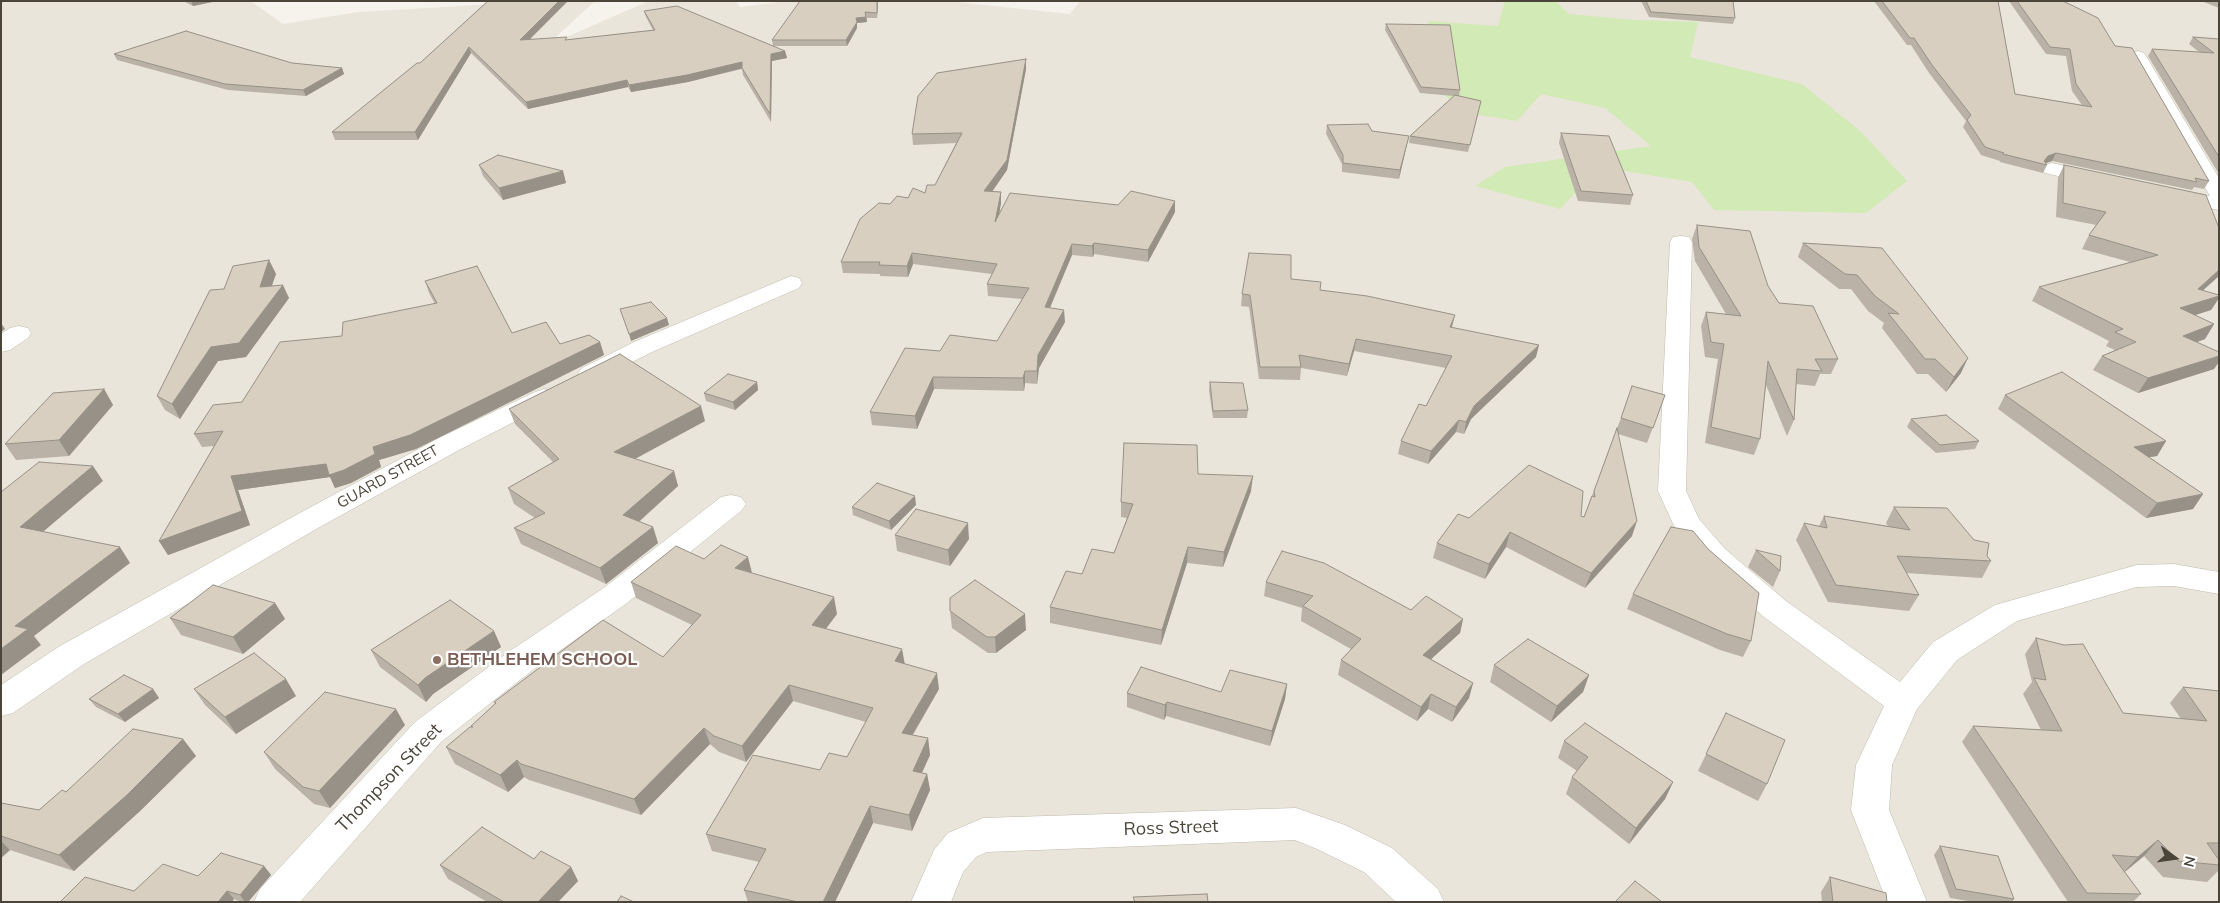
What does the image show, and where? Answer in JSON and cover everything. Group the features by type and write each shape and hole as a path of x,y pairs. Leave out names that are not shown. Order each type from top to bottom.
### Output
{"street":[{"path":"2138,56 2219,196"},
{"path":"2052,170 2117,183"},
{"path":"2154,191 2219,204"},
{"path":"1681,242 1672,491 1686,523 1714,556 1775,609 1903,702"},
{"name":"GUARD STREET","path":"1,703 72,656 308,521 449,444 643,347 791,282"},
{"name":"Thompson Street","path":"274,902 428,732 522,660 616,595 731,504"},
{"path":"1907,902 1870,810 1874,765 1903,702 1944,651 2006,613 2137,576 2174,575 2219,583"},
{"name":"Ross Street","path":"931,902 948,862 957,850 962,845 983,835 1296,824 1331,837 1378,860 1424,902"}],"shaded area":[{"path":"1,1 255,1 252,2 283,24 358,12 546,1 595,1 546,46 649,1 736,1 740,7 787,1 947,1 1070,14 1080,1 2219,1 2219,902 1,902"}],"green space":[{"path":"1505,1 1556,1 1569,14 1635,20 1698,22 1690,57 1802,84 1860,131 1907,181 1866,213 1714,210 1692,182 1599,167 1560,209 1475,186 1505,167 1651,146 1605,108 1541,94 1517,121 1467,113 1441,92 1423,34 1429,21 1498,26"}],"building":[{"path":"488,1 559,1 520,40 567,37 565,40 655,30 644,11 677,6 785,51 771,54 770,114 742,68 742,62 687,75 629,85 627,80 526,102 469,47 415,132 332,132 417,63 420,63"},
{"path":"800,1 877,1 877,13 865,12 866,17 856,18 857,22 846,40 772,40"},
{"path":"1646,1 1733,1 1735,18 1651,12"},
{"path":"1882,1 1998,1 2015,94 2092,107 2076,84 2070,49 2050,47 2017,1 2063,1 2098,18 2115,46 2132,48 2209,181 2195,178 2197,182 2056,153 2048,156 2044,161 2047,165 2003,154 1985,147 1967,120 1971,115 1932,65 1914,38 1910,38"},
{"path":"1386,24 1450,25 1460,90 1421,87"},
{"path":"186,31 292,63 342,68 303,90 225,84 114,54"},
{"path":"2193,37 2219,39 2219,157 2152,49 2214,53"},
{"path":"1026,59 1007,160 984,191 1001,192 995,222 1010,193 1118,205 1131,191 1175,201 1148,250 1094,243 1092,246 1072,244 1045,307 1064,310 1038,355 1037,371 1025,371 1023,378 933,377 915,416 870,412 905,348 940,351 950,335 997,341 1029,288 987,284 997,264 912,253 907,266 879,265 880,262 841,262 860,219 879,203 890,204 897,196 908,198 913,188 925,193 927,185 935,185 962,133 912,134 918,96 937,73"},
{"path":"1455,95 1481,101 1470,145 1410,136"},
{"path":"1368,124 1372,131 1409,136 1400,170 1343,163 1343,155 1327,125"},
{"path":"1561,133 1609,136 1633,195 1581,191"},
{"path":"498,155 563,171 499,188 479,165"},
{"path":"2064,165 2206,195 2219,228 2219,270 2198,289 2219,296 2180,308 2214,324 2183,336 2219,352 2219,356 2148,378 2102,356 2136,342 2115,332 2123,329 2039,287 2158,255 2089,235 2106,212 2063,203"},
{"path":"1697,225 1750,231 1768,286 1779,303 1813,306 1838,359 1815,359 1822,371 1797,369 1794,420 1768,361 1760,439 1711,427 1724,344 1711,342 1706,312 1741,316 1699,247"},
{"path":"1803,243 1882,248 1968,358 1954,377 1935,359 1925,359 1888,313 1899,314 1875,296 1857,275 1845,274"},
{"path":"1249,253 1291,255 1291,279 1321,282 1320,290 1367,296 1455,315 1450,327 1539,345 1474,406 1466,422 1459,420 1431,451 1401,441 1419,404 1426,406 1452,356 1356,339 1349,364 1299,355 1301,367 1260,367 1250,295 1242,294"},
{"path":"269,260 260,287 283,285 239,343 211,347 172,404 157,396 210,290 224,289 233,266"},
{"path":"477,266 512,333 546,322 560,344 589,335 600,342 410,435 373,447 375,454 344,470 329,475 326,464 231,476 242,511 159,541 223,431 194,434 213,405 242,402 280,342 342,336 343,322 437,303 425,281"},
{"path":"651,302 667,318 629,334 620,309"},
{"path":"620,354 701,406 614,452 674,471 623,515 653,527 600,568 514,528 545,513 508,488 559,459 509,409"},
{"path":"2062,372 2166,441 2134,447 2203,494 2157,503 2005,395"},
{"path":"728,374 757,382 733,402 704,393"},
{"path":"1210,382 1243,383 1248,410 1213,411"},
{"path":"1632,386 1665,395 1653,428 1621,418"},
{"path":"104,389 59,440 5,444 53,393"},
{"path":"1946,415 1979,441 1940,445 1911,419"},
{"path":"1617,428 1637,521 1591,573 1510,532 1489,564 1437,543 1458,514 1469,518 1529,465 1583,491 1581,516 1584,517 1592,496 1595,497 1594,491"},
{"path":"1124,443 1197,445 1198,474 1253,476 1224,552 1188,547 1162,630 1050,607 1066,571 1082,574 1092,549 1114,553 1133,504 1121,502"},
{"path":"39,462 93,466 20,527 120,547 15,626 28,629 1,649 1,492"},
{"path":"877,483 915,496 889,521 852,507"},
{"path":"1894,507 1947,508 1974,540 1989,543 1987,556 1991,561 1897,556 1919,595 1836,585 1804,523 1827,528 1824,516 1910,530"},
{"path":"916,509 968,523 948,550 895,535"},
{"path":"1671,527 1693,531 1708,549 1759,593 1751,641 1727,634 1633,594"},
{"path":"721,545 748,557 735,568 834,597 812,625 902,649 895,661 937,673 902,733 928,738 913,771 927,774 909,815 870,806 823,902 798,902 744,890 766,849 706,834 753,755 820,770 829,753 847,757 873,708 789,685 742,746 714,736 704,728 634,799 521,764 517,760 500,775 446,747 470,727 473,727 471,726 496,703 494,702 603,620 663,657 701,615 631,582 676,546 704,559"},
{"path":"1756,550 1781,556 1780,571"},
{"path":"1282,551 1324,563 1411,610 1426,596 1463,619 1423,655 1473,683 1456,707 1431,694 1421,707 1341,660 1361,639 1303,606 1313,596 1266,582"},
{"path":"975,580 1025,614 995,637 987,637 950,611 950,598"},
{"path":"213,585 275,603 233,637 170,618"},
{"path":"450,600 494,631 425,678 418,685 371,650"},
{"path":"2036,638 2064,645 2083,644 2123,713 2207,721 2183,687 2219,691 2219,843 2207,843 2219,860 2219,865 2178,861 2158,840 2138,857 2112,855 2141,894 2087,893 1973,726 2062,731 2034,678 2046,680"},
{"path":"1528,639 1589,675 1557,706 1494,665"},
{"path":"254,653 286,679 225,717 194,689"},
{"path":"1141,667 1221,692 1230,670 1287,684 1272,731 1167,702 1165,705 1127,693"},
{"path":"124,675 153,689 118,714 89,699"},
{"path":"325,692 396,709 319,791 303,787 264,752"},
{"path":"1726,713 1785,740 1767,784 1706,754"},
{"path":"1585,723 1673,782 1636,828 1572,777 1588,757 1564,741"},
{"path":"133,729 183,739 127,795 59,855 1,836 1,803 39,810 62,790 66,792"},
{"path":"482,827 534,859 541,851 571,867 538,902 504,902 440,865"},
{"path":"1940,846 1998,856 2014,899 1956,889"},
{"path":"221,853 264,866 240,895 227,891 218,902 60,902 85,877 134,891 163,864 198,876"},
{"path":"1830,877 1886,893 1887,902 1833,902"},
{"path":"1635,881 1662,902 1615,902"},
{"path":"1207,894 1208,902 1135,902 1133,897"},
{"path":"621,896 634,902 617,902"}],"place":[{"name":"BETHLEHEM SCHOOL","path":"437,660"}]}
